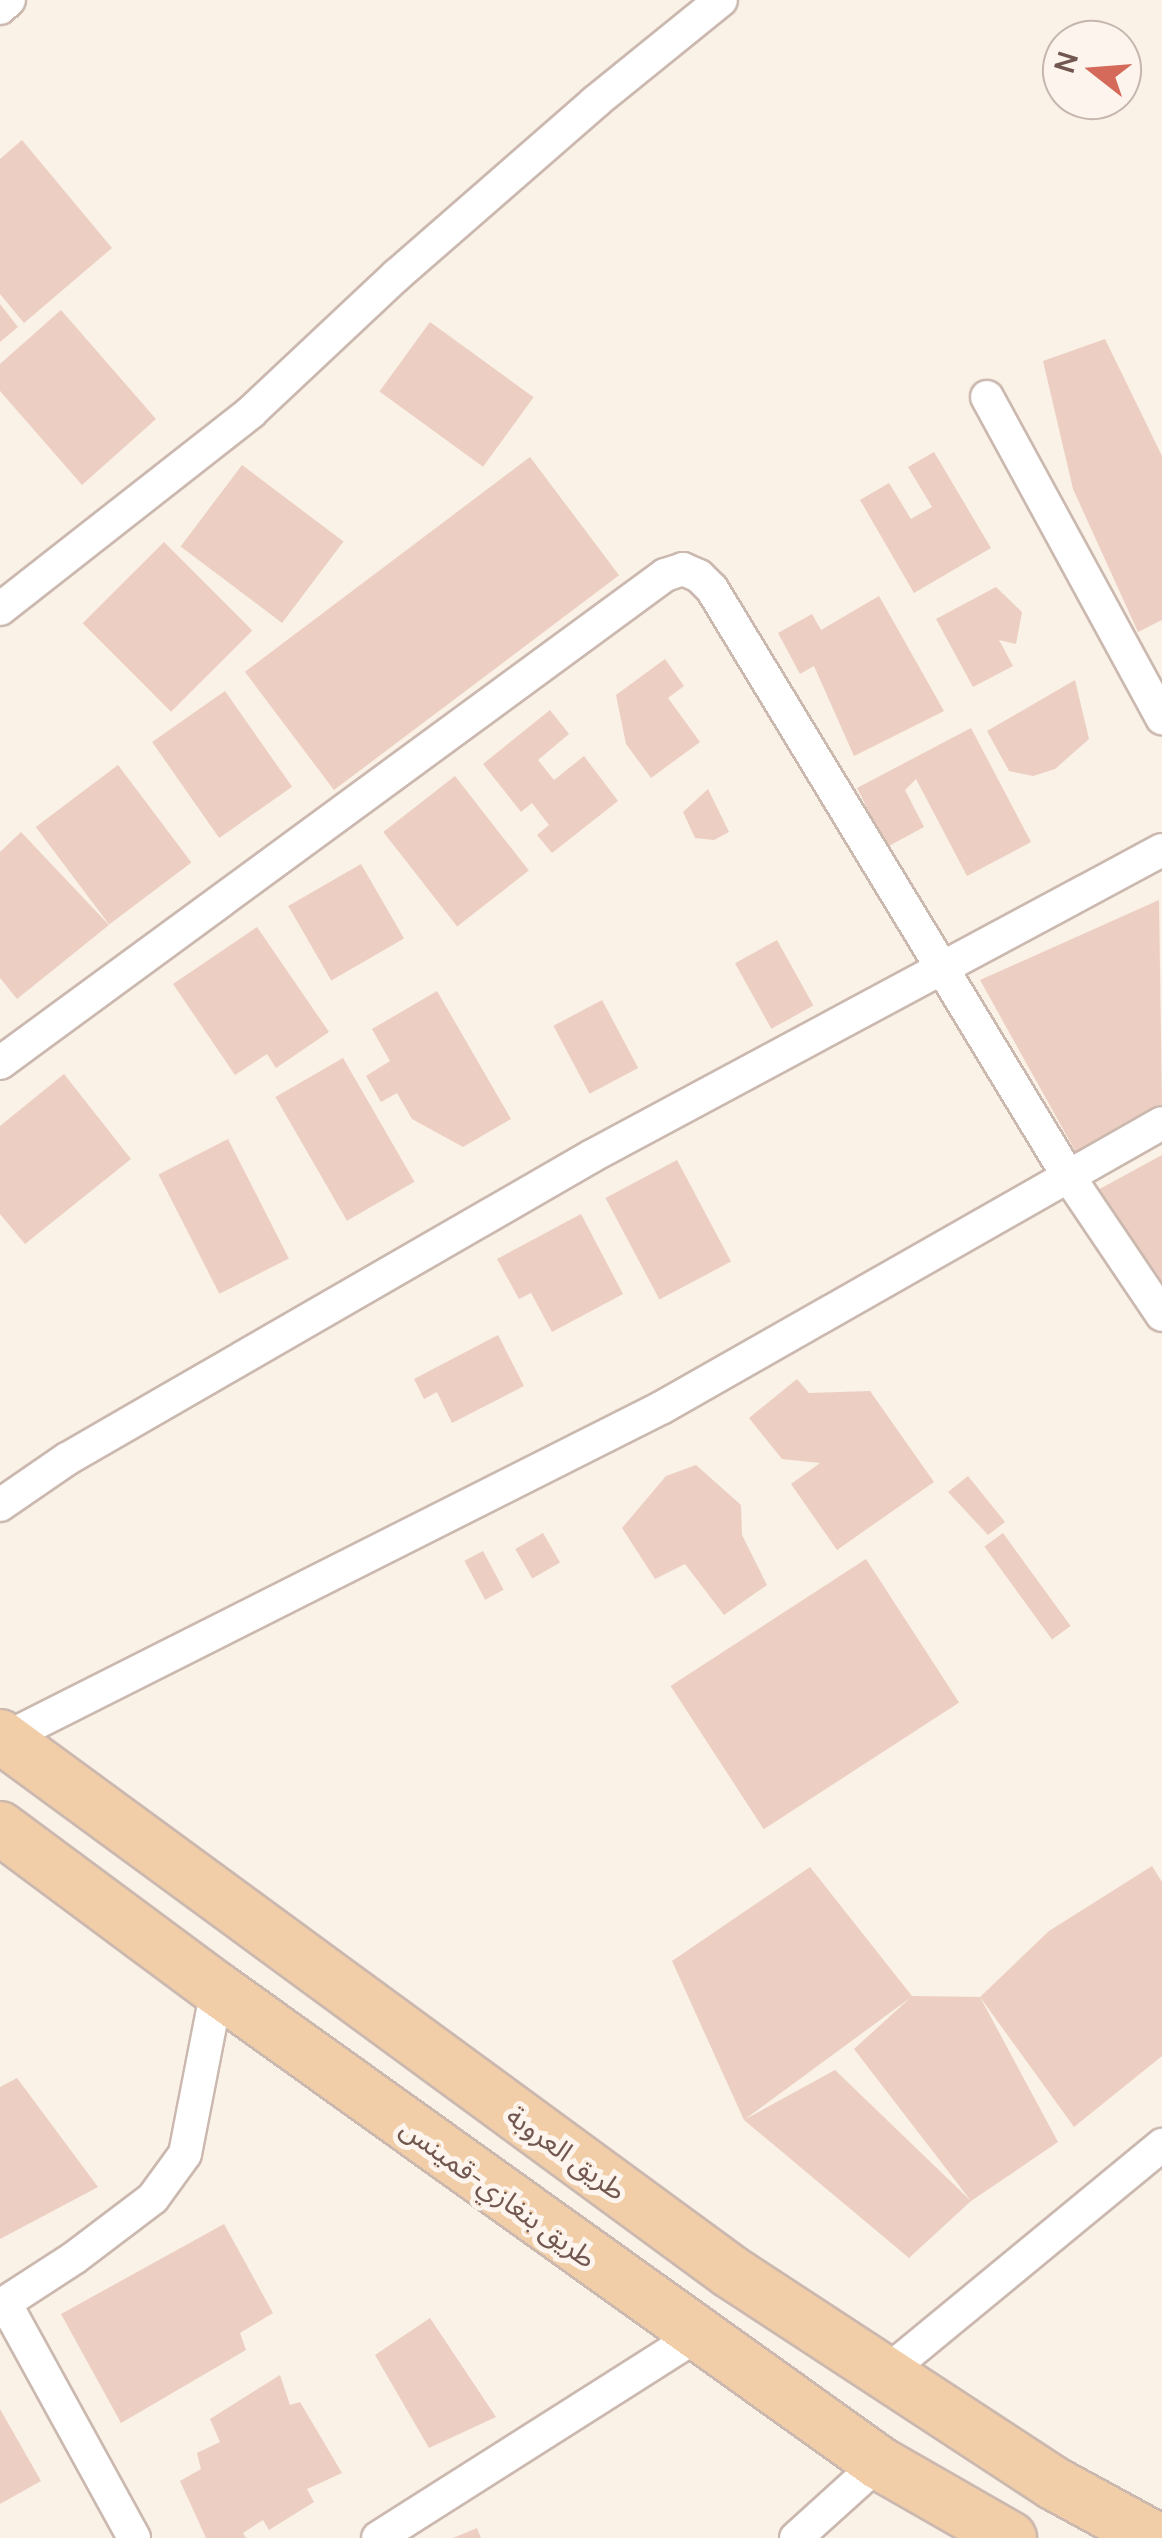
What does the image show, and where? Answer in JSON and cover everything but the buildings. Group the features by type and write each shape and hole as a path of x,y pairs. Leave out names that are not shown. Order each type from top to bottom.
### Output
{"main road":[{"name":"طريق العروبة","path":"1,1739 731,2272 1055,2484 1154,2538"},
{"name":"طريق بنغازي-قمينس","path":"0,1828 217,1989 879,2463 1010,2538"}],"street":[{"path":"0,8 9,0"},
{"path":"0,610 251,412 397,275 721,0"},
{"path":"987,397 1162,718"},
{"path":"0,1064 666,575 683,569 699,576 712,590 1067,1174 1162,1315"},
{"path":"0,1505 67,1459 592,1156 1162,850"},
{"path":"1,1739 661,1408 1067,1174 1162,1124"},
{"path":"134,2538 2,2304 153,2198 185,2154 217,1989"},
{"path":"883,2375 1162,2145"},
{"path":"378,2538 698,2335"},
{"path":"796,2538 879,2463"}]}
